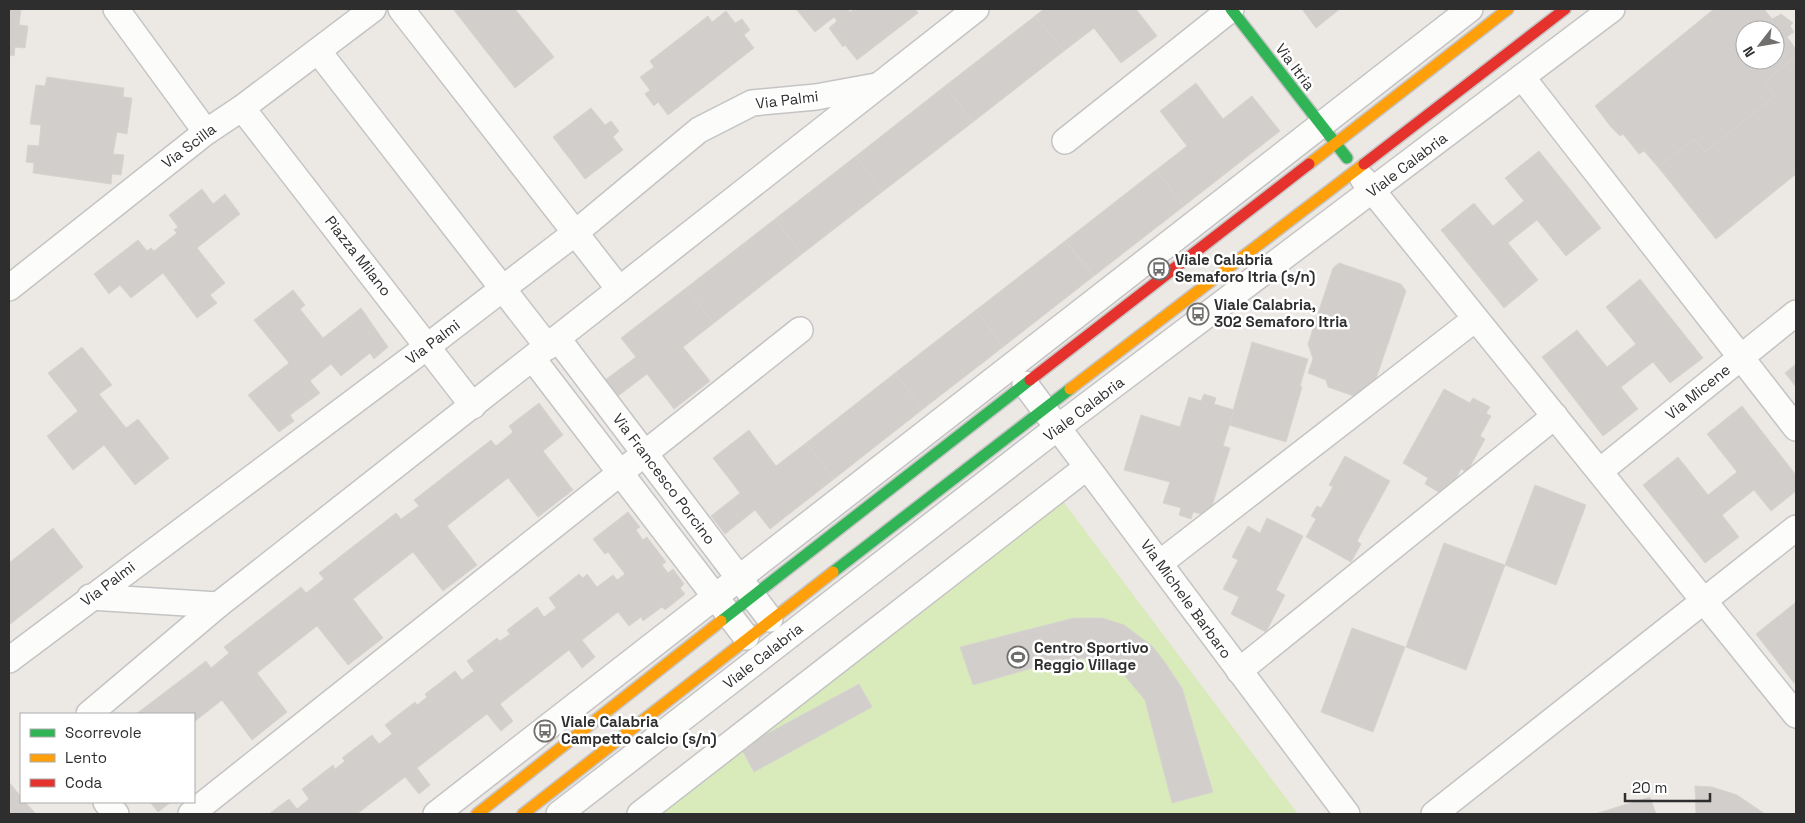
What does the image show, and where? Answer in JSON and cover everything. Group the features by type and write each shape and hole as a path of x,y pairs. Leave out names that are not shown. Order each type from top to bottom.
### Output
{"main road":[{"name":"Via Itria","path":"1231,9 1357,171"},
{"path":"745,587 1025,384 1328,134 1508,9"},
{"name":"Viale Calabria","path":"523,814 770,619 1051,419 1357,171 1565,9"},
{"path":"477,814 722,605"}],"street":[{"path":"116,9 206,132"},
{"name":"Via Scilla","path":"9,288 206,132 242,108 372,9"},
{"path":"401,9 619,289"},
{"name":"Via Palmi","path":"90,713 218,605 976,9"},
{"path":"1065,141 1231,9"},
{"path":"436,814 722,605 1328,134 1470,9"},
{"name":"Viale Calabria","path":"559,814 1051,419 1373,192 1612,9"},
{"path":"318,50 502,288 546,348"},
{"path":"1522,77 1796,428"},
{"name":"Via Palmi","path":"9,660 90,597 428,346 575,233 699,130 752,103 816,97 880,85"},
{"name":"Piazza Milano","path":"242,108 473,406"},
{"path":"1357,171 1796,715"},
{"name":"Via Micene","path":"1600,471 1796,313"},
{"path":"1160,563 1476,318"},
{"path":"191,814 800,330"},
{"name":"Via Francesco Porcino","path":"546,348 646,454 770,619"},
{"name":"Via Francesco Porcino","path":"546,348 620,473 746,637"},
{"name":"Via Michele Barbaro","path":"1025,384 1347,814"},
{"path":"1240,671 1555,416"},
{"path":"640,814 1087,466"},
{"path":"1434,814 1796,528"},
{"path":"90,597 218,605"},
{"path":"107,803 116,814"}],"green space":[{"name":"Centro Sportivo Reggio Village","path":"1062,500 1298,814 652,814"}],"building":[{"path":"9,9 21,9 19,25 28,26 25,48 15,47 14,56 9,55"},
{"path":"453,9 515,9 554,57 515,88"},
{"path":"796,9 848,9 850,12 854,9 915,9 918,13 857,60 845,45 843,47 829,28 837,21 834,17 815,32"},
{"path":"1044,9 1136,9 1157,36 1121,63 1094,28 1064,51 1035,16"},
{"path":"1302,9 1340,9 1316,28"},
{"path":"1714,9 1764,9 1772,19 1781,14 1793,23 1790,26 1794,32 1787,37 1796,49 1796,56 1785,65 1785,20 1735,20 1735,70 1779,70 1765,82 1775,96 1705,152 1694,139 1658,167 1644,151 1639,154 1623,134 1620,136 1595,106"},
{"path":"726,11 735,23 742,19 750,30 744,35 754,48 668,115 658,102 654,106 645,94 650,90 640,77 654,67 650,61 708,16 712,22"},
{"path":"1035,16 1064,51 973,122 945,86"},
{"path":"1796,56 1796,174 1716,239 1658,167 1694,139 1705,152 1775,96 1765,82 1779,70 1785,70 1785,65"},
{"path":"47,77 124,88 123,97 132,98 127,134 117,132 113,154 124,155 121,175 112,174 111,184 33,173 34,163 26,162 28,145 39,146 41,125 30,124 36,85 45,86"},
{"path":"1196,83 1223,119 1252,96 1280,131 1184,206 1156,170 1187,146 1160,111"},
{"path":"945,86 973,122 882,192 856,156"},
{"path":"591,108 605,125 611,121 619,131 613,137 623,150 585,179 553,137"},
{"path":"1539,151 1601,228 1566,256 1537,220 1508,243 1538,280 1504,308 1441,230 1474,203 1493,226 1524,201 1505,178"},
{"path":"856,156 882,192 802,254 775,219"},
{"path":"1156,170 1184,206 1094,276 1065,241"},
{"path":"202,189 213,204 225,194 240,214 197,248 225,283 210,295 217,303 197,318 163,273 131,298 120,285 109,294 94,274 138,240 147,251 151,248 154,251 177,233 174,230 178,227 169,215"},
{"path":"775,219 802,254 714,323 686,288"},
{"path":"1065,241 1094,276 1003,347 976,310"},
{"path":"1339,263 1401,284 1406,291 1370,396 1365,400 1328,387 1326,380 1308,373 1313,359 1308,344 1333,268"},
{"path":"1640,279 1703,358 1670,383 1653,362 1621,387 1638,409 1603,436 1542,357 1577,330 1607,367 1636,344 1606,307"},
{"path":"686,288 714,323 683,347 710,381 674,409 647,374 618,396 605,380 636,357 621,338"},
{"path":"293,290 305,305 300,309 323,338 361,308 388,347 374,359 370,353 341,376 331,364 310,381 320,393 290,415 294,421 279,432 248,395 289,363 254,320"},
{"path":"976,310 1003,347 923,409 895,373"},
{"path":"1252,342 1308,359 1286,442 1229,425"},
{"path":"82,347 112,385 99,394 126,428 138,419 169,458 135,485 104,445 73,470 47,436 78,411 48,373"},
{"path":"1796,364 1796,387 1785,373"},
{"path":"895,373 923,409 834,479 806,443"},
{"path":"1444,389 1470,403 1473,398 1490,407 1486,413 1491,416 1480,436 1485,439 1467,472 1461,469 1450,490 1446,487 1442,494 1425,484 1428,478 1403,463"},
{"path":"1204,394 1216,398 1214,404 1234,410 1223,446 1230,448 1209,516 1193,512 1191,519 1179,515 1181,508 1163,503 1170,482 1124,470 1141,415 1180,427 1189,397 1201,401"},
{"path":"539,403 563,435 543,451 573,490 538,517 508,478 447,526 477,565 443,591 413,552 353,599 383,638 348,665 317,626 257,673 287,712 252,740 222,700 195,721 195,713 137,713 206,661 211,668 229,653 224,647 301,587 306,593 324,579 319,573 396,513 401,519 419,506 414,500 491,440 496,446 513,432 509,426"},
{"path":"1742,406 1796,475 1796,491 1771,511 1754,490 1722,515 1739,537 1705,563 1643,485 1678,457 1708,495 1737,472 1707,434"},
{"path":"749,430 776,466 806,443 834,479 770,529 755,510 725,534 711,516 740,493 713,458"},
{"path":"1345,456 1390,481 1357,541 1361,544 1351,562 1306,537 1316,519 1311,516 1317,506 1321,508 1333,487 1329,485"},
{"path":"1535,485 1586,505 1556,585 1505,565"},
{"path":"628,512 640,527 636,530 643,540 647,537 666,562 662,565 668,573 673,569 684,584 680,588 685,594 665,610 662,607 643,621 641,617 629,626 618,612 582,640 595,657 582,668 569,650 500,704 513,721 501,731 487,714 417,768 430,785 419,794 405,777 357,814 269,814 289,799 297,809 309,799 302,789 333,765 335,769 345,761 342,758 372,735 379,744 392,734 385,725 415,702 417,705 427,697 425,694 455,671 462,680 474,671 467,661 497,638 500,641 510,634 507,630 537,607 544,617 556,608 549,598 579,574 583,578 587,574 597,587 613,575 617,580 625,574 608,552 605,554 593,539"},
{"path":"1267,518 1303,536 1276,590 1285,595 1266,632 1231,614 1239,597 1223,589 1238,560 1232,557 1248,526 1260,533"},
{"path":"53,528 83,567 9,625 9,563"},
{"path":"1444,543 1505,565 1466,670 1406,647"},
{"path":"1796,602 1796,682 1794,683 1756,634"},
{"path":"1074,618 1102,618 1124,625 1152,646 1164,661 1182,688 1213,792 1172,803 1145,700 1120,670 1102,662 1083,658 1061,660 973,685 960,647"},
{"path":"1352,628 1405,647 1373,732 1321,712"},
{"path":"859,684 872,707 754,772 741,748"},
{"path":"9,782 20,796 21,803 10,812"},
{"path":"1695,786 1712,787 1737,795 1765,814 1696,814"},
{"path":"1650,797 1656,814 1595,814"},
{"path":"21,803 26,803 36,814 9,814 9,811"},
{"path":"151,803 170,803 158,812"}],"traffic: fast":[{"path":"1231,9 1347,158"},
{"path":"721,621 1030,380"},
{"path":"833,572 1070,389"}],"traffic: slow":[{"path":"1309,164 1508,9"},
{"path":"1070,389 1364,164"},
{"path":"523,814 833,572"},
{"path":"477,814 721,621"}],"traffic: jam":[{"path":"1364,164 1565,9"},
{"path":"1030,380 1309,164"}],"place":[{"name":"Viale Calabria Semaforo Itria (s/n)","path":"1159,269"},
{"name":"Viale Calabria, 302 Semaforo Itria","path":"1198,314"},
{"name":"Centro Sportivo Reggio Village","path":"1018,657"},
{"name":"Viale Calabria Campetto calcio (s/n)","path":"545,731"}]}
